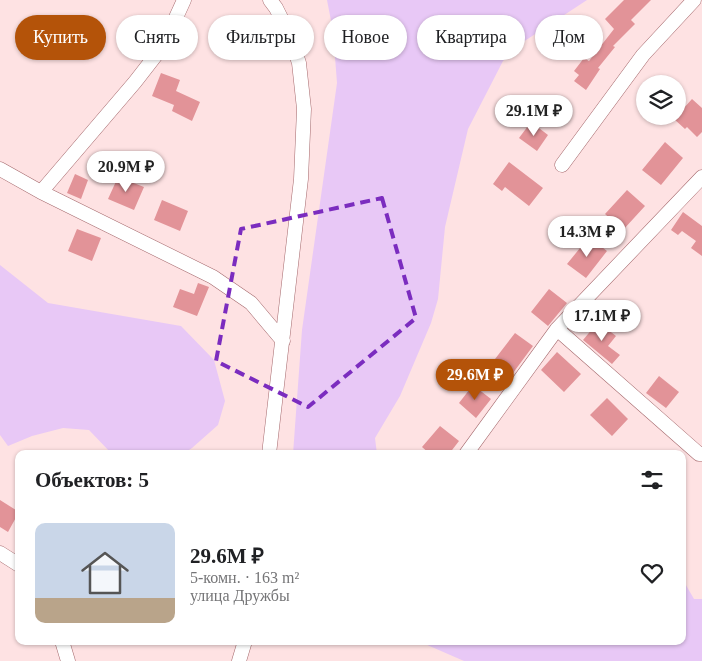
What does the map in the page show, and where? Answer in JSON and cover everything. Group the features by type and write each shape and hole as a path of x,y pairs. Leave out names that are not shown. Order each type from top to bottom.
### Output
{"street":[{"path":"41,192 135,82 163,46 184,0"},
{"path":"270,0 290,36 299,63 304,109 301,179 270,450"},
{"path":"562,165 643,55 694,0"},
{"path":"0,169 41,192 213,277 251,303 283,342"},
{"path":"469,450 557,329 700,184"},
{"path":"557,329 699,454 702,454"},
{"path":"0,553 15,562"},
{"path":"63,645 68,661"},
{"path":"239,661 244,645"}],"highlighted area":[{"path":"382,198 416,318 308,407 216,361 241,229"}],"shaded area":[{"path":"327,0 587,0 564,15 535,15 535,34 525,41 525,15 417,15 417,60 504,60 468,129 445,227 438,299 431,323 400,396 375,438 376,450 293,450 302,330 337,83 335,60 407,60 407,15 330,15"},
{"path":"0,265 48,303 181,326 214,360 225,401 218,425 189,450 108,450 89,430 63,428 32,436 8,446 0,435"},
{"path":"686,585 694,599 702,599 702,661 464,661 427,645 686,645"}],"building":[{"path":"624,0 651,0 631,20 635,24 613,46 615,47 598,68 600,69 586,90 574,81 579,75 574,71 582,60 603,60 603,43 614,29 605,19"},
{"path":"161,73 180,80 176,91 200,102 192,121 172,111 174,105 152,96"},
{"path":"692,99 702,108 702,132 697,137 687,127 685,129 681,125 686,125 686,106"},
{"path":"531,122 548,135 537,151 519,138"},
{"path":"665,142 683,158 661,185 642,170"},
{"path":"509,162 543,188 529,206 505,187 502,191 493,184"},
{"path":"75,174 88,180 81,199 67,193"},
{"path":"118,177 144,187 134,210 108,199"},
{"path":"627,190 645,206 623,230 605,214"},
{"path":"162,200 188,211 180,231 154,220"},
{"path":"683,212 702,226 702,256 691,248 696,241 682,231 678,235 671,230"},
{"path":"77,229 101,238 92,261 68,251"},
{"path":"589,237 607,251 586,278 567,264"},
{"path":"198,283 209,287 197,316 173,307 180,289 194,294"},
{"path":"549,289 567,303 548,326 531,312"},
{"path":"598,322 616,336 608,346 620,355 612,364 583,340"},
{"path":"515,333 533,346 513,373 495,359"},
{"path":"557,352 581,374 564,392 541,370"},
{"path":"659,376 679,392 666,408 646,393"},
{"path":"473,385 491,399 476,418 459,403"},
{"path":"607,398 628,419 612,436 590,415"},
{"path":"440,426 459,441 452,450 425,450 422,447"},
{"path":"0,500 15,509 15,519 8,532 0,527"}]}
